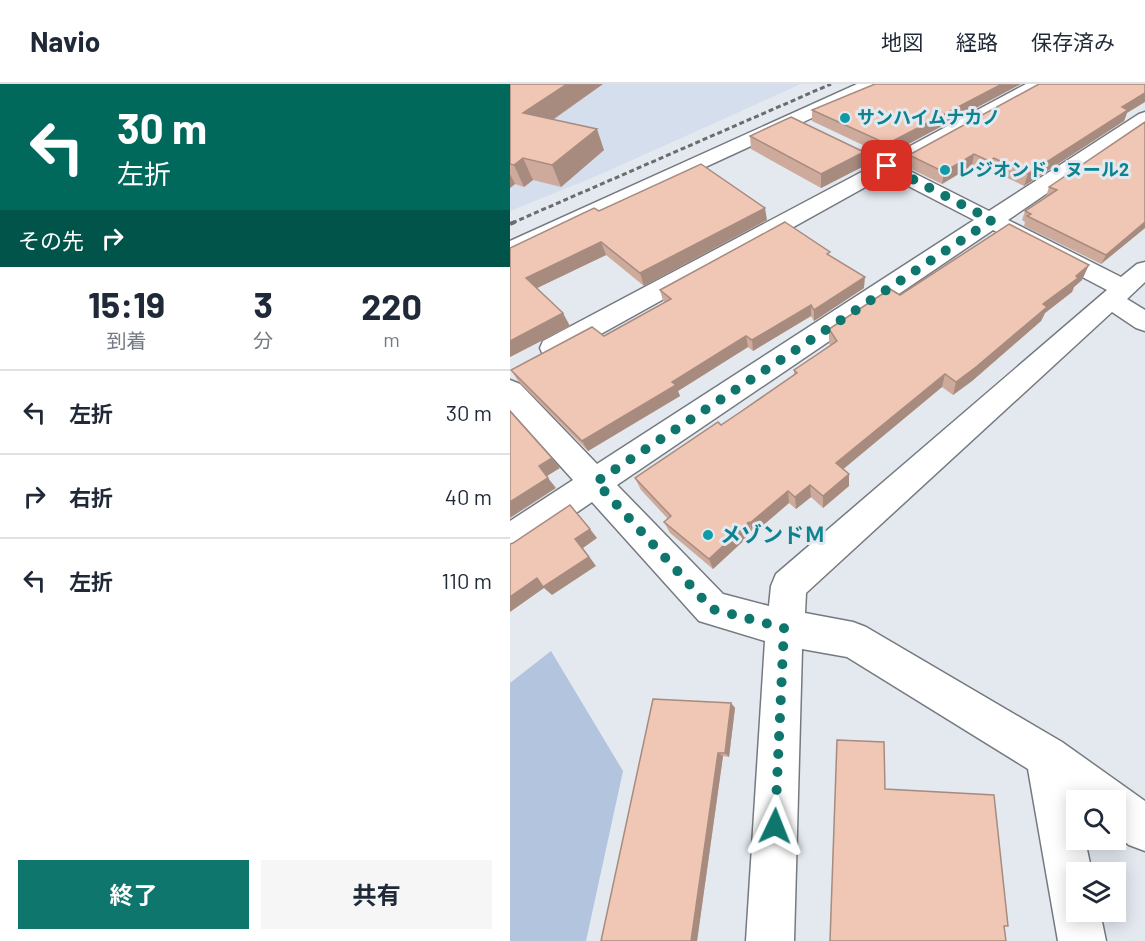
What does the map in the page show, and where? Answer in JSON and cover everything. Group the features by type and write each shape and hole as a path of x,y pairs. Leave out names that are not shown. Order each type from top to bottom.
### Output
{"street":[{"path":"510,250 872,84"},
{"path":"530,360 1039,84"},
{"path":"510,539 1145,118"},
{"path":"792,121 813,131"},
{"path":"855,151 1126,286 1145,322"},
{"path":"771,941 784,628 789,586 1126,286"},
{"path":"510,392 712,609 784,628 853,640 1047,757 1093,790"},
{"path":"1047,757 1082,941"},
{"path":"1126,814 1145,828"}],"shaded area":[{"path":"510,84 801,84 599,175 510,211"},
{"path":"551,651 623,771 586,941 510,941 510,683"}],"building":[{"path":"510,84 567,84 523,113 597,129 552,165 523,158 514,165 510,164"},
{"path":"875,84 1002,84 887,144 812,110"},
{"path":"1039,84 1145,84 1145,93 1122,107 1128,110 1028,174 994,158 989,161 974,154 944,172 909,155"},
{"path":"791,117 864,152 821,174 750,136"},
{"path":"1145,122 1145,222 1106,255 1027,216 1031,214 1025,211 1057,190 1049,187"},
{"path":"701,164 765,208 640,273 601,242 526,278 563,313 510,341 510,248 594,208 599,211"},
{"path":"785,222 830,252 827,254 865,277 814,310 811,305 752,340 746,336 672,382 676,385 582,441 511,370 592,327 604,336 671,299 660,290"},
{"path":"1009,224 1089,265 1076,276 1078,278 1043,304 1047,307 976,367 956,382 945,374 836,463 849,474 823,496 810,485 795,497 788,491 749,522 709,559 664,522 671,516 635,478 718,422 721,425 797,373 794,370 837,341 829,329 890,289 900,295"},
{"path":"510,411 552,458 539,466 548,478 510,502"},
{"path":"570,505 590,529 575,539 589,557 543,587 537,578 510,597 510,544"},
{"path":"653,699 731,703 725,753 718,753 691,941 601,941"},
{"path":"837,740 884,742 885,789 994,795 1008,926 1004,926 1006,941 830,941"}],"railway":[{"path":"512,223 831,84"},
{"path":"510,224 515,222"}],"place":[{"name":"サンハイムナカノ","path":"845,118"},
{"name":"レジオンド・ヌール2","path":"945,170"},
{"name":"メゾンドＭ","path":"708,535"}],"route":[{"path":"775,826 784,628 712,609 596,482 992,220 887,166"}]}
